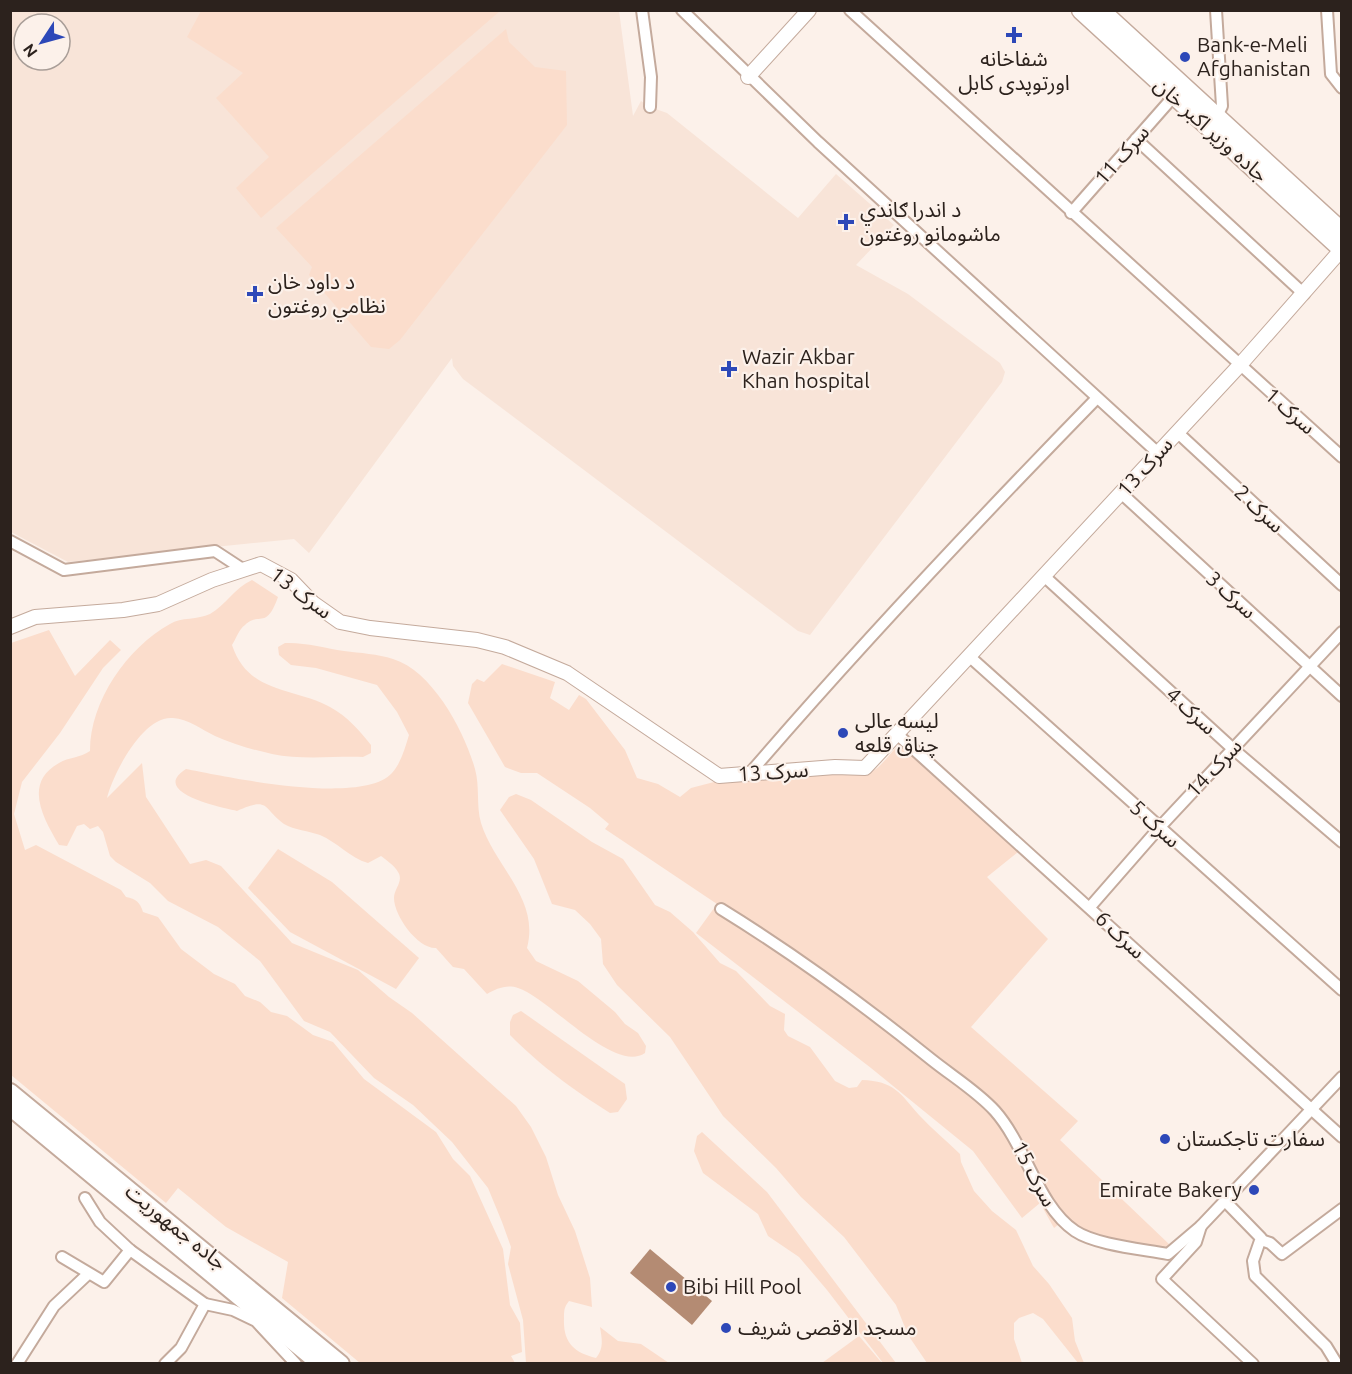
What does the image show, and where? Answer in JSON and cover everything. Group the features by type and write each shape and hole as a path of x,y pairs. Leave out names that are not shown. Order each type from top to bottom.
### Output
{"main road":[{"name":"جاده وزیر اکبر خان","path":"1081,10 1102,15 1174,96 1213,122 1341,249"},
{"path":"1102,15 1213,122 1341,232"},
{"name":"جاده جمهوریت","path":"10,1092 341,1364"},
{"name":"جاده جمهوریت","path":"10,1107 300,1359 320,1364"}],"street":[{"path":"642,10 651,77 650,107"},
{"path":"682,10 748,77 1158,453"},
{"path":"748,77 809,10"},
{"name":"سرک 1","path":"850,10 1239,366 1341,456"},
{"path":"1213,122 1222,106 1216,10"},
{"path":"1327,10 1331,74 1341,88"},
{"name":"سرک 11","path":"1071,213 1174,96"},
{"path":"1136,139 1304,294"},
{"name":"سرک 13","path":"10,627 35,617 123,610 158,604 261,564 278,571 313,603 340,622 370,628 477,640 505,647 567,673 719,776 835,767 865,768 1239,366 1341,249"},
{"path":"750,773 840,668 950,549 1097,398"},
{"name":"سرک 2","path":"1177,432 1341,585"},
{"name":"سرک 3","path":"1121,494 1341,696"},
{"path":"10,541 64,570 215,551 244,570"},
{"name":"سرک 4","path":"1044,576 1232,748 1341,842"},
{"name":"سرک 14","path":"1090,907 1232,748 1341,632"},
{"name":"سرک 5","path":"970,657 1341,990"},
{"name":"سرک 6","path":"898,735 1341,1137"},
{"name":"سرک 15","path":"721,909 758,932 893,1028 993,1109 1012,1132 1057,1216 1077,1233 1168,1254 1201,1226 1341,1077"},
{"path":"85,1198 100,1222 130,1250 205,1304 233,1310 256,1321 300,1359"},
{"path":"1225,1201 1261,1240 1270,1243 1282,1254 1341,1209"},
{"path":"1201,1226 1196,1242 1162,1279 1253,1364"},
{"path":"1261,1240 1253,1261 1255,1276 1326,1346 1337,1364"},
{"path":"62,1257 104,1282 130,1250"},
{"path":"17,1364 54,1306 88,1274"},
{"path":"165,1364 181,1348 205,1304"}],"shaded area":[{"name":"د داود خان نظامي روغتون","path":"10,11 619,11 633,116 641,101 667,113 798,218 836,174 894,225 856,265 908,294 1000,363 1005,372 1002,382 810,635 798,631 463,379 453,366 452,358 309,553 294,539 68,562 11,532"},
{"path":"201,11 500,11 261,218 236,188 269,157 216,98 243,73 187,37"},
{"path":"506,29 509,42 535,67 566,71 567,125 400,340 389,349 371,347 309,275 312,267 276,228"},
{"path":"252,580 278,597 270,614 250,621 239,632 232,645 239,661 260,681 316,701 342,715 371,745 371,753 363,757 283,756 229,742 184,720 173,718 162,720 151,726 131,748 116,775 107,798 142,763 146,797 190,864 206,860 221,866 292,943 358,970 389,997 412,1013 516,1106 531,1127 546,1157 558,1195 575,1231 590,1278 592,1307 569,1301 565,1307 564,1327 568,1340 576,1350 596,1358 601,1347 600,1327 618,1341 641,1344 669,1363 526,1363 523,1320 508,1264 511,1247 488,1188 452,1142 413,1105 374,1078 330,1032 304,1021 260,961 218,927 168,901 150,883 116,862 110,856 103,832 98,826 90,829 84,824 77,826 67,846 59,845 47,824 40,801 39,791 42,780 48,771 59,763 90,751 96,713 114,678 126,662 154,634 179,620 210,614 240,587"},
{"path":"49,630 75,676 110,640 121,650 103,668 60,733 22,782 14,814 25,850 36,845 121,890 126,897 137,902 143,912 158,917 181,949 214,974 235,984 245,996 260,1002 271,1012 287,1016 313,1035 333,1042 364,1079 436,1132 453,1159 470,1176 503,1249 510,1305 520,1323 522,1352 511,1356 515,1363 360,1363 282,1298 288,1262 226,1227 178,1188 166,1203 11,1075 11,643"},
{"path":"285,643 307,644 393,659 408,666 434,690 464,738 470,754 475,769 481,823 522,899 527,914 529,930 527,948 536,961 578,981 615,1012 625,1024 638,1033 646,1046 645,1053 632,1057 616,1053 599,1044 547,1005 518,988 505,987 487,994 464,969 453,967 436,948 422,943 408,930 395,905 394,895 400,875 381,856 368,863 361,861 320,835 284,824 265,806 255,805 237,811 205,803 182,792 176,785 177,778 186,769 231,778 324,788 376,783 395,769 409,735 397,712 377,685 316,668 291,665 279,655 278,647"},
{"path":"502,664 555,682 550,698 569,710 579,695 586,699 625,750 637,778 658,784 680,797 691,788 714,782 842,772 869,773 875,770 899,744 1018,852 987,877 1048,939 971,1027 1078,1121 1060,1140 1170,1245 1164,1249 1100,1237 1077,1226 1067,1218 1054,1228 1040,1203 1022,1218 973,1151 871,1068 696,933 717,904 605,829 609,824 590,808 537,773 521,773 505,767 468,703 472,684 477,679 484,682"},
{"path":"516,794 531,800 592,842 623,859 655,905 670,912 693,932 720,963 736,971 770,1006 785,1014 784,1030 788,1036 810,1047 835,1081 849,1088 857,1087 862,1080 889,1086 901,1095 960,1154 961,1162 974,1191 992,1211 1016,1230 1033,1266 1049,1284 1072,1318 1075,1341 1084,1363 1078,1363 1043,1319 1033,1313 1019,1318 1014,1323 1014,1339 1022,1363 927,1363 908,1335 896,1305 844,1237 801,1197 776,1168 723,1116 670,1037 617,985 603,964 601,939 590,924 575,910 552,904 534,859 500,810 509,797"},
{"path":"278,849 332,882 419,958 396,989 290,932 248,888"},
{"path":"521,1011 625,1084 627,1099 618,1112 610,1113 570,1086 510,1035 510,1022 513,1015"},
{"path":"702,1132 767,1192 896,1363 883,1363 799,1257 768,1236 758,1214 703,1173 694,1151 697,1136"},
{"name":"Bibi Hill Pool","path":"650,1249 712,1301 692,1325 630,1273"},
{"path":"859,1336 882,1363 822,1363"}],"place":[{"name":"شفاخانه اورتوپدی کابل","path":"1014,35"},
{"name":"Bank-e-Meli Afghanistan","path":"1185,57"},
{"name":"د اندرا ګاندي ماشومانو روغتون","path":"846,222"},
{"name":"د داود خان نظامي روغتون","path":"255,294"},
{"name":"Wazir Akbar Khan hospital","path":"729,369"},
{"name":"لیسه عالی چناق قلعه","path":"843,733"},
{"name":"سفارت تاجکستان","path":"1165,1139"},
{"name":"Emirate Bakery","path":"1254,1190"},
{"name":"Bibi Hill Pool","path":"671,1287"},
{"name":"مسجد الاقصی شریف","path":"726,1328"}]}
